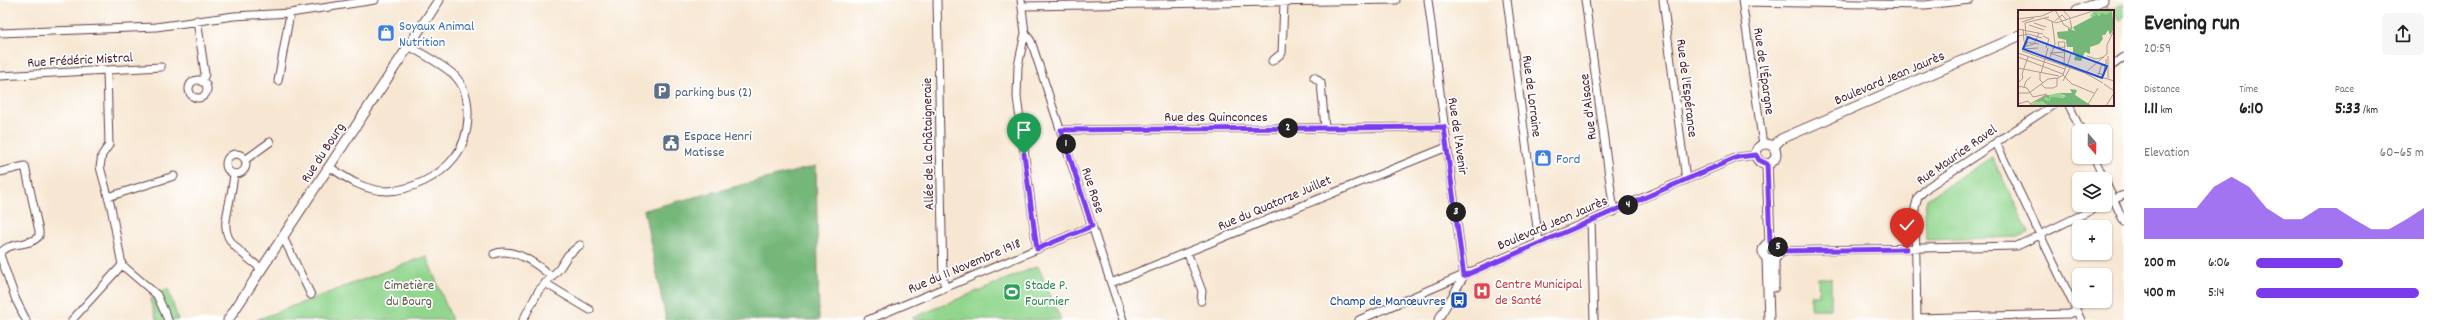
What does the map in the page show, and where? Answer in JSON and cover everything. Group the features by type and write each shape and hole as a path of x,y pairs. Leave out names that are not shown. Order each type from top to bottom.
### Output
{"street":[{"path":"0,33 156,27 197,20 290,13 376,0"},
{"name":"Rue du Bourg","path":"228,320 439,0"},
{"name":"Allée de la Châtaigneraie","path":"936,0 943,279 945,287"},
{"path":"1022,3 1396,0"},
{"name":"Rue de l'Avenir","path":"1428,0 1464,276"},
{"name":"Rue de Lorraine","path":"1507,0 1539,243"},
{"name":"Rue d'Alsace","path":"1585,0 1614,212"},
{"name":"Rue de l'Espérance","path":"1663,0 1686,180"},
{"path":"1742,1 1925,6 1970,0"},
{"path":"2079,10 2100,0"},
{"name":"Rue de l'Épargne","path":"1742,1 1763,145"},
{"path":"1272,61 1282,53 1284,2"},
{"name":"Rue Rose","path":"1022,3 1025,33 1031,41 1123,320"},
{"path":"278,81 290,13"},
{"path":"197,20 204,74 202,82"},
{"path":"1025,33 1018,66 1017,97 1037,249"},
{"name":"Boulevard Jean Jaurès","path":"1773,147 1781,139 2018,36"},
{"path":"330,167 366,188 387,191 406,188 420,182 438,173 455,158 467,128 469,110 465,93 455,76 409,46"},
{"path":"2114,64 2124,57"},
{"name":"Rue Frédéric Mistral","path":"0,76 161,67"},
{"path":"107,71 108,145 102,155 100,167 108,197 122,265 157,295 168,320"},
{"path":"1314,77 1321,83 1325,128"},
{"name":"Rue Maurice Ravel","path":"1917,319 1915,208 1918,197 1928,187 2052,106"},
{"path":"2069,106 2078,124"},
{"name":"Rue des Quinconces","path":"1061,130 1444,127"},
{"path":"245,160 270,142"},
{"path":"1996,143 2081,320"},
{"path":"1763,145 1773,147 1776,152 1775,159 1767,164 1759,160 1756,155 1758,149 1763,145"},
{"name":"Rue du Quatorze Juillet","path":"1111,282 1362,179 1447,147"},
{"path":"237,155 245,160 246,166 243,171 234,174 227,168 228,159 237,155"},
{"name":"Boulevard Jean Jaurès","path":"1359,320 1591,220 1614,212 1738,157 1756,155"},
{"path":"1767,164 1770,242"},
{"path":"0,170 25,166 39,231 38,236 33,241 8,247 2,250 0,255 16,300 26,320"},
{"path":"234,174 225,226 226,236 237,252 262,269"},
{"path":"108,197 174,176"},
{"path":"2112,195 2124,222"},
{"path":"2114,199 2124,195"},
{"path":"1770,242 1765,245 1763,250 1773,256 2017,246 2088,212"},
{"path":"1591,220 1594,320"},
{"name":"Rue du 11 Novembre 1918","path":"868,320 1092,226"},
{"path":"283,236 311,295"},
{"path":"1769,320 1773,256 1777,245 1770,242"},
{"path":"523,320 545,283 552,277 568,255 580,245"},
{"path":"494,254 511,251 552,277"},
{"path":"1187,252 1202,291 1202,300"},
{"path":"1773,256 1775,320"},
{"path":"72,320 122,265"},
{"path":"1438,320 1464,276"},
{"path":"545,283 590,310"},
{"path":"1917,319 2069,314 2077,311"}],"green space":[{"path":"2124,4 2124,17 2119,20 2114,10 2109,10"},
{"path":"2106,5 2109,10 2106,10 2104,7"},
{"path":"1992,157 2029,232 2017,237 1926,240 1925,208 1927,199"},
{"path":"816,166 819,320 666,320 644,210"},
{"name":"Cimetière du Bourg","path":"426,256 452,320 256,320"},
{"name":"Stade P. Fournier","path":"1038,266 1061,320 913,320 912,318"},
{"path":"1818,278 1831,278 1831,309 1811,309 1811,295 1819,295"},
{"path":"168,288 178,320 157,320 150,300"}],"place":[{"name":"Soyaux Animal Nutrition","path":"386,33"},
{"name":"parking bus (2)","path":"662,91"},
{"name":"Espace Henri Matisse","path":"671,143"},
{"name":"Ford","path":"1543,158"},
{"name":"Centre Municipal de Santé","path":"1482,291"},
{"name":"Stade P. Fournier","path":"1012,292"},
{"name":"Champ de Manœuvres","path":"1459,300"}],"route":[{"path":"1024,154 1030,210 1037,249 1092,226 1061,130 1444,127 1464,276 1502,258 1579,225 1614,212 1738,157 1756,155 1761,162 1767,164 1770,242 1775,243 1778,246 1779,251 1907,249"}]}
